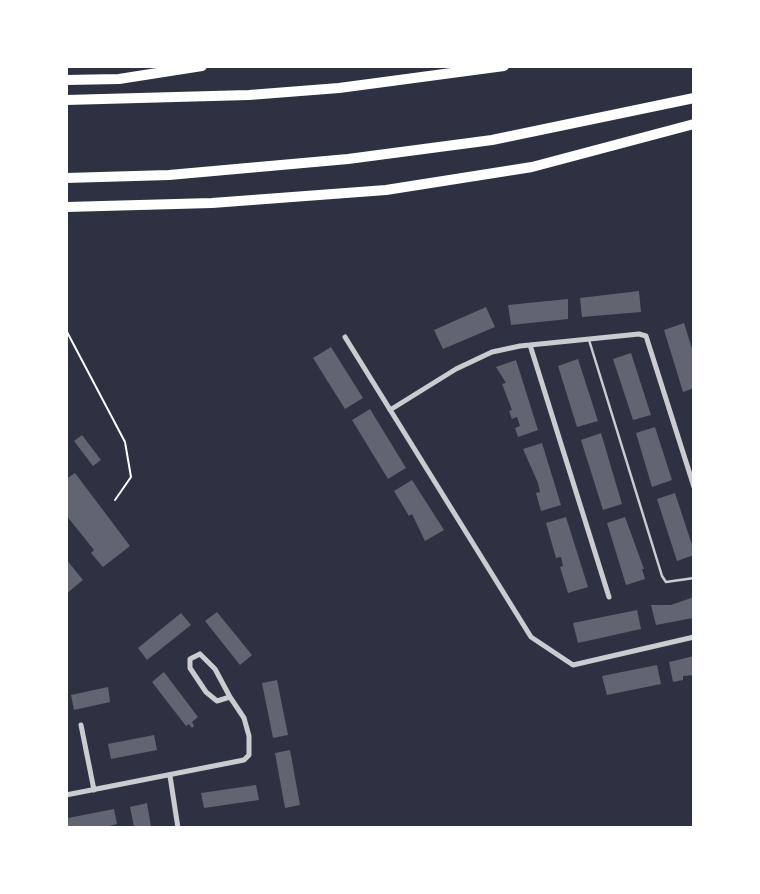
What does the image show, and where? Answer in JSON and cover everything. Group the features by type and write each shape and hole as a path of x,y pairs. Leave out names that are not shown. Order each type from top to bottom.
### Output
{"highway":[{"path":"66,80 119,79 202,66"},
{"path":"66,100 248,95 339,88 504,66"},
{"path":"66,178 169,174 348,159 492,140 694,98"},
{"path":"66,207 225,203 386,190 532,167 694,125"}],"street":[{"path":"390,410 476,358 530,345 639,334 646,337 694,487"},
{"path":"345,337 531,637 576,665 694,637"},
{"path":"530,345 609,597"},
{"path":"66,795 239,764 249,755 249,736 244,718 208,659 200,654 194,655 190,668 206,692 217,701 230,696"},
{"path":"81,725 94,790"},
{"path":"170,776 178,828"}],"lane":[{"path":"589,340 662,576 666,582 694,578"}],"path":[{"path":"66,330 125,442 131,477 115,500"}],"building":[{"path":"639,291 641,312 582,317 580,298"},
{"path":"568,299 568,319 511,325 508,305"},
{"path":"486,307 495,327 443,349 434,330"},
{"path":"684,323 694,355 694,388 683,392 664,330"},
{"path":"331,347 363,398 345,409 313,358"},
{"path":"631,353 651,415 633,420 613,359"},
{"path":"578,359 598,421 577,427 558,366"},
{"path":"516,360 538,430 518,437 515,428 520,426 517,417 512,419 509,411 512,410 502,384 506,383 496,367"},
{"path":"370,409 406,468 388,479 352,420"},
{"path":"655,427 672,480 652,487 636,433"},
{"path":"601,433 622,504 603,510 581,440"},
{"path":"82,435 101,460 93,466 74,441"},
{"path":"542,443 561,505 541,511 536,493 540,492 538,483 523,449"},
{"path":"75,473 130,546 103,567 91,553 94,550 66,515 66,479"},
{"path":"412,480 444,530 425,541 412,514 409,516 394,491"},
{"path":"675,493 694,551 694,555 677,561 657,499"},
{"path":"566,517 588,587 568,593 560,567 563,566 561,557 556,558 546,523"},
{"path":"625,517 644,569 645,579 626,585 607,523"},
{"path":"66,559 83,580 66,594"},
{"path":"694,597 693,618 656,625 651,605 671,605"},
{"path":"637,610 641,629 578,643 573,623"},
{"path":"217,612 252,655 240,665 205,621"},
{"path":"181,613 191,625 147,660 138,648"},
{"path":"694,656 694,675 683,676 683,680 673,682 669,662"},
{"path":"657,665 661,684 607,695 602,676"},
{"path":"164,672 198,717 192,722 192,728 189,724 186,726 152,682"},
{"path":"277,680 288,735 273,738 262,683"},
{"path":"108,687 110,702 74,710 71,695"},
{"path":"154,735 157,750 111,759 108,744"},
{"path":"290,750 300,805 285,808 275,753"},
{"path":"256,785 259,800 204,808 201,793"},
{"path":"147,803 151,827 134,827 130,807"},
{"path":"114,809 117,824 106,827 66,827 68,818"}]}
